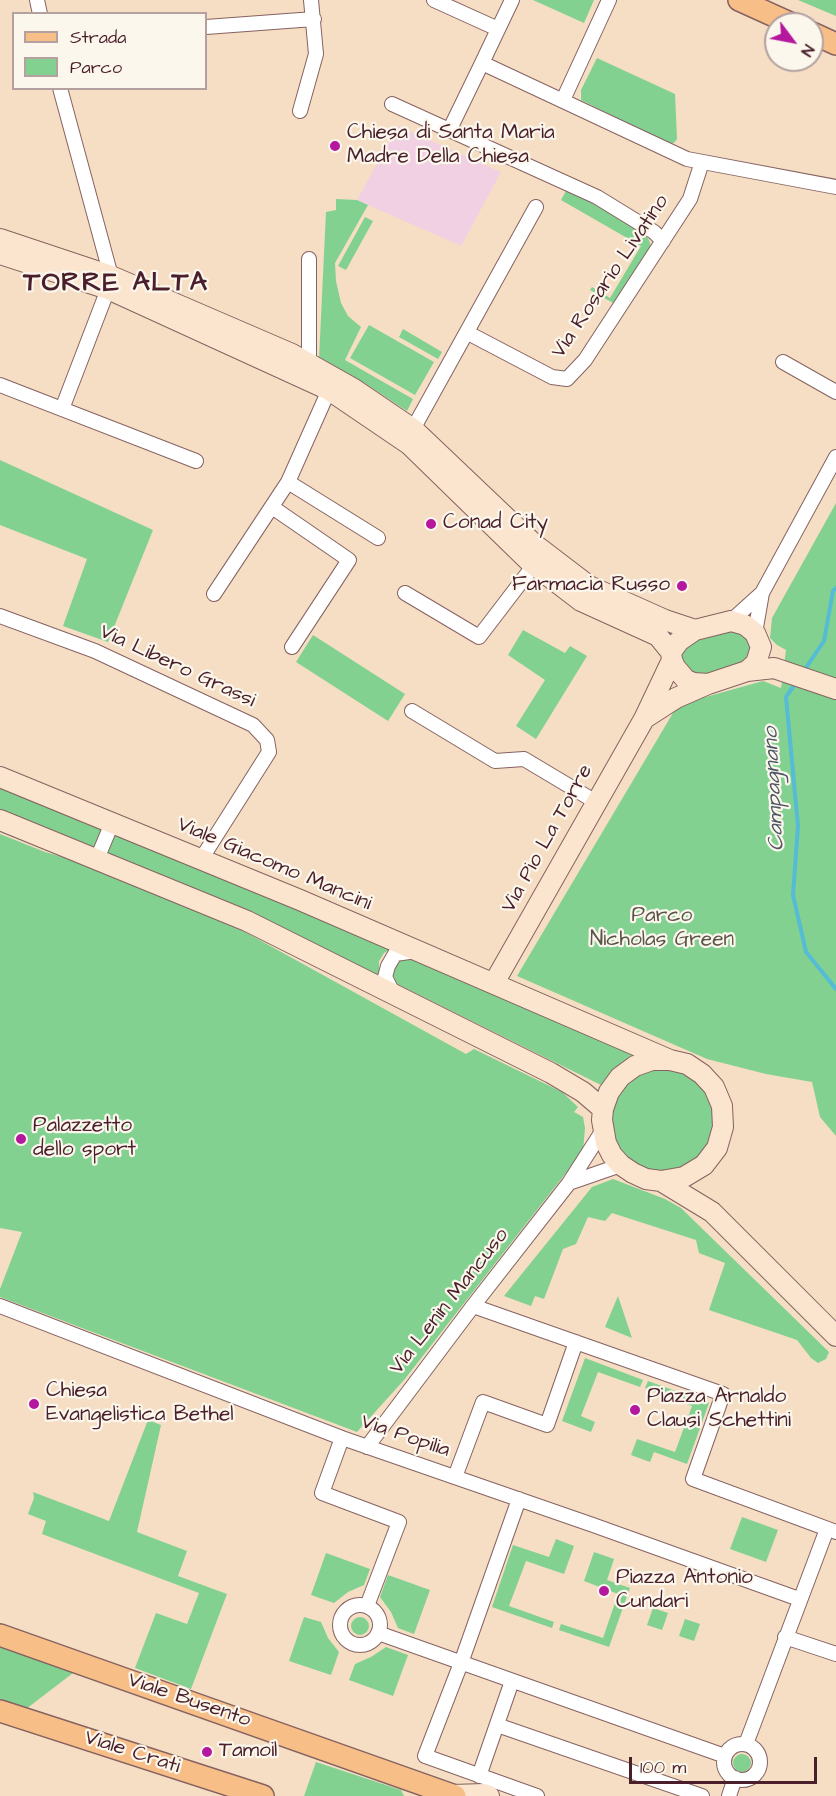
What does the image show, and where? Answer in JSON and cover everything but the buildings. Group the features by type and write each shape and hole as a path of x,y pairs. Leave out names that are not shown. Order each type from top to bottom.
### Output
{"main road":[{"path":"739,0 766,12"},
{"name":"Viale Busento","path":"0,1635 416,1788 454,1795"},
{"name":"Viale Crati","path":"0,1711 263,1796"}],"street":[{"path":"300,111 316,54 311,0"},
{"path":"434,0 498,29"},
{"path":"450,131 512,0"},
{"path":"563,100 609,0"},
{"path":"207,27 314,19"},
{"path":"482,63 687,159 836,187"},
{"path":"61,90 109,283 62,409"},
{"path":"392,104 597,197 654,232 663,241"},
{"name":"Via Rosario Livatino","path":"468,333 552,377 567,379 585,360 690,199 702,162"},
{"path":"413,429 536,207"},
{"path":"0,238 292,354 354,389 413,429 534,544 589,586 665,620 695,630"},
{"path":"0,254 109,283 329,390 410,445 534,565 581,601 658,636 672,656 675,667 686,680 708,684 747,671 767,651 762,592"},
{"path":"309,259 309,364"},
{"path":"783,362 836,392"},
{"path":"0,385 196,461"},
{"path":"214,594 288,482 329,390"},
{"path":"672,656 679,641 695,630 731,621 762,592 836,457"},
{"path":"288,482 378,538"},
{"path":"272,507 349,560 292,647"},
{"path":"405,593 479,637 534,565"},
{"name":"Via Libero Grassi","path":"0,616 95,651 254,725 267,740 269,752 200,861"},
{"path":"731,621 745,625 767,651 836,689"},
{"path":"767,651 836,676"},
{"name":"Via Pio La Torre","path":"494,983 644,719 672,656"},
{"name":"Via Pio La Torre","path":"644,719 676,698 708,684"},
{"path":"412,711 495,761 524,759 596,802"},
{"name":"Viale Giacomo Mancini","path":"0,777 200,861 300,900 670,1060 687,1064 702,1074 714,1087 722,1106 723,1127 717,1148 704,1165"},
{"path":"0,820 247,921 551,1074 584,1092 603,1109"},
{"path":"97,859 112,824"},
{"path":"394,995 385,976 388,966 395,954 416,951"},
{"name":"Viale Giacomo Mancini","path":"621,1165 612,1155 603,1130 603,1109 609,1092 620,1077 635,1066 652,1060 670,1060"},
{"name":"Via Lenin Mancuso","path":"367,1446 473,1305 569,1184 603,1130"},
{"path":"569,1184 621,1165 646,1179 661,1181 684,1177 704,1165"},
{"path":"704,1165 699,1187 712,1212"},
{"path":"661,1181 712,1212 836,1336"},
{"path":"473,1305 723,1394 693,1479 831,1530 800,1599 746,1744"},
{"name":"Via Popilia","path":"0,1306 342,1438 800,1599"},
{"path":"455,1477 483,1402 547,1425 576,1342"},
{"path":"342,1438 322,1493 399,1522 367,1606"},
{"path":"519,1499 461,1663 425,1756 537,1796"},
{"path":"355,1605 367,1606 377,1614 380,1620 378,1633 370,1642 357,1645 351,1643 342,1633 341,1619 344,1613 355,1605"},
{"path":"378,1633 724,1756"},
{"path":"785,1637 836,1654"},
{"path":"479,1776 512,1681"},
{"path":"497,1725 702,1796"},
{"path":"736,1744 746,1744 757,1752 760,1763 756,1773 746,1779 735,1778 726,1770 724,1756 736,1744"},
{"path":"729,1796 735,1778"},
{"path":"454,1795 484,1794 489,1796"}],"shaded area":[{"path":"398,126 501,172 461,246 357,200"}],"green space":[{"path":"533,0 594,0 584,23"},
{"path":"798,0 836,0 836,16"},
{"path":"597,58 675,94 677,139 674,143 670,144 581,100 581,90"},
{"path":"566,191 622,217 648,238 652,248 615,304 590,290 592,287 610,298 641,246 561,200"},
{"path":"336,199 357,200 368,205 335,263 341,303 348,316 361,327 345,360 413,399 407,411 366,384 319,359 326,212 336,210"},
{"path":"365,217 373,221 346,270 338,266"},
{"path":"369,325 434,362 415,395 350,358"},
{"path":"403,329 442,352 438,359 399,337"},
{"path":"0,460 153,530 108,642 63,626 87,559 0,525"},
{"name":"Parco Nicholas Green","path":"836,503 836,1136 820,1117 812,1082 766,1074 707,1059 517,976 673,713 684,703 763,681 781,688 786,650 770,638 772,618"},
{"path":"732,624 753,635 754,661 707,681 677,666 681,643"},
{"path":"523,630 565,653 570,646 587,656 536,739 516,726 545,680 508,655"},
{"path":"313,635 405,694 388,721 296,662"},
{"path":"0,783 392,948 384,953 379,961 379,976 204,894 0,809"},
{"path":"0,834 45,852 76,861 245,932 466,1054 474,1049 562,1092 578,1107 574,1112 583,1117 585,1128 583,1151 404,1380 357,1432 0,1297 0,1289 22,1232 0,1228"},
{"path":"408,955 648,1054 605,1087 393,982 394,969 401,957"},
{"path":"663,1068 683,1072 700,1083 711,1100 715,1120 711,1140 700,1157 683,1168 663,1172 643,1168 626,1157 615,1140 611,1120 615,1100 626,1083 643,1072"},
{"path":"613,1179 665,1199 681,1208 829,1352 826,1359 818,1363 797,1340 709,1310 725,1263 699,1253 696,1240 612,1213 605,1221 588,1217 576,1244 563,1249 544,1299 535,1296 531,1306 504,1296 592,1187"},
{"path":"618,1296 632,1338 605,1327"},
{"path":"585,1358 643,1380 640,1387 598,1372 581,1416 595,1422 591,1432 562,1421"},
{"path":"648,1381 709,1403 687,1464 654,1452 650,1462 631,1455 637,1439 675,1452 692,1406 645,1388"},
{"path":"148,1420 161,1425 137,1532 187,1551 178,1576 227,1594 191,1689 135,1668 156,1613 187,1624 199,1593 42,1534 46,1521 28,1514 34,1498 33,1492 109,1521"},
{"path":"742,1517 778,1530 766,1562 730,1549"},
{"path":"556,1539 574,1546 564,1574 526,1561 509,1606 554,1622 552,1628 492,1607 513,1545 549,1557"},
{"path":"594,1552 614,1559 607,1580 630,1588 609,1647 559,1630 561,1624 603,1638 618,1594 584,1581"},
{"path":"326,1553 370,1569 364,1585 348,1592 334,1603 311,1595"},
{"path":"388,1575 430,1590 414,1634 398,1628 391,1612 380,1597"},
{"path":"653,1608 668,1613 662,1630 647,1625"},
{"path":"304,1617 321,1622 328,1638 339,1652 331,1675 289,1661"},
{"path":"360,1617 366,1620 369,1626 366,1632 360,1635 354,1632 351,1626 354,1620"},
{"path":"685,1619 700,1624 694,1641 679,1636"},
{"path":"0,1647 73,1673 26,1709 0,1700"},
{"path":"386,1647 408,1655 393,1696 349,1680 355,1664"},
{"path":"742,1754 748,1757 751,1763 748,1769 742,1772 736,1769 733,1763 736,1757"},
{"path":"316,1762 401,1790 404,1796 304,1796"}],"waterway":[{"name":"Campagnano","path":"803,672 824,641 833,591 836,588"},
{"name":"Campagnano","path":"797,681 786,697 798,826 793,895 806,952 836,989"}],"place":[{"name":"Chiesa di Santa Maria Madre Della Chiesa","path":"335,146"},
{"name":"Conad City","path":"431,524"},
{"name":"Farmacia Russo","path":"682,586"},
{"name":"Palazzetto dello sport","path":"21,1139"},
{"name":"Chiesa Evangelistica Bethel","path":"34,1404"},
{"name":"Piazza Arnaldo Clausi Schettini","path":"635,1410"},
{"name":"Piazza Antonio Cundari","path":"604,1591"},
{"name":"Tamoil","path":"207,1752"}],"district":[{"name":"TORRE ALTA","path":"116,284"}]}
